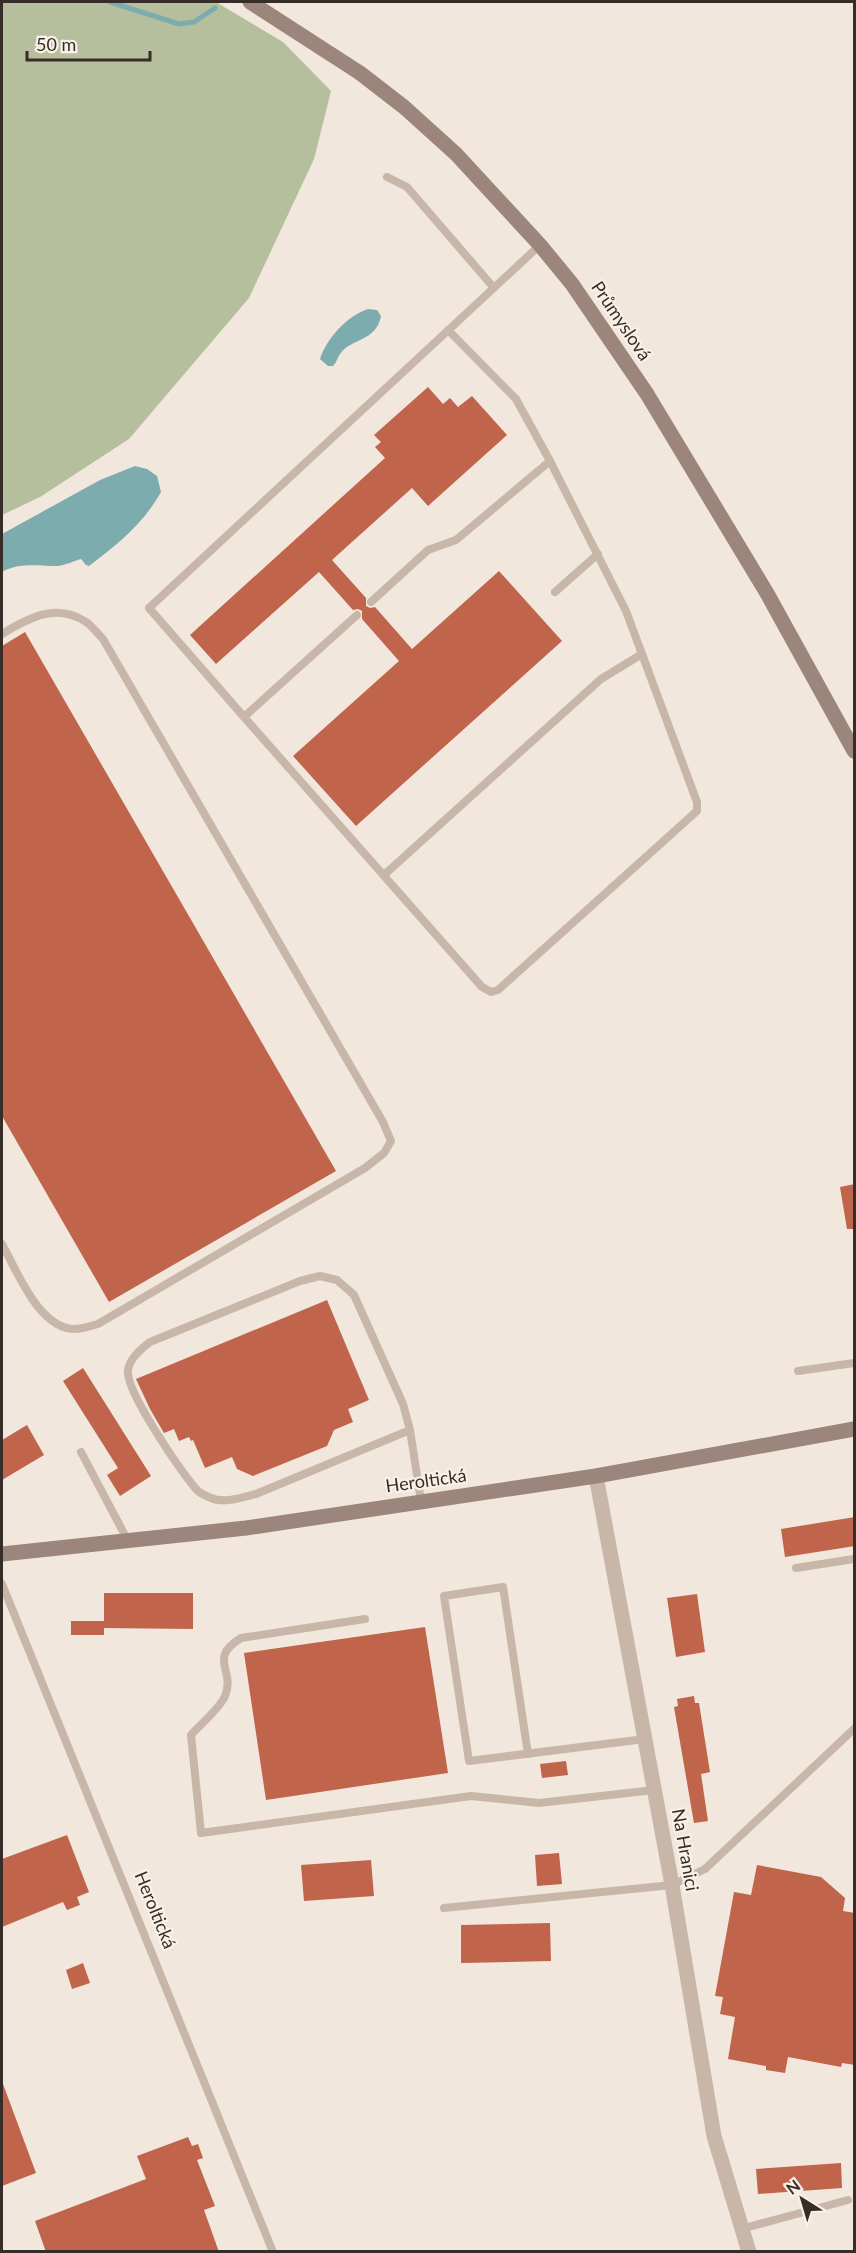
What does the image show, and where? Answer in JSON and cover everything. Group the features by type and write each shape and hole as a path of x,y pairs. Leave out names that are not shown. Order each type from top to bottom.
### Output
{"main road":[{"name":"Průmyslová","path":"250,2 360,73 404,107 456,154 540,245 572,284 647,394 768,595 855,751"},
{"name":"Heroltická","path":"2,1554 246,1528 596,1476 855,1429"}],"street":[{"name":"Na Hranici","path":"596,1476 672,1885 714,2136 749,2252"}],"lane":[{"path":"387,177 407,187 494,288"},
{"path":"448,330 516,399 550,461 626,610 698,802 698,811 498,990 491,992 482,987 149,608 448,330 540,245"},
{"path":"370,602 428,550 456,540 550,461"},
{"path":"555,592 598,554"},
{"path":"2,634 28,618 46,613 64,613 86,622 103,639 383,1122 391,1141 384,1153 365,1168 98,1324 75,1329 54,1324 38,1308 2,1244"},
{"path":"244,717 357,615"},
{"path":"384,875 601,679 642,654"},
{"path":"410,1430 256,1494 214,1500 197,1491 138,1404 128,1378 128,1368 138,1351 150,1342 300,1281 320,1276 337,1280 354,1295 403,1404 410,1430 421,1501"},
{"path":"798,1371 855,1362"},
{"path":"81,1452 128,1542"},
{"path":"796,1568 855,1559"},
{"name":"Heroltická","path":"2,1584 273,2252"},
{"path":"528,1754 503,1587 444,1596 469,1761 528,1754 645,1739"},
{"path":"364,1619 241,1638 228,1646 224,1659 227,1686 225,1697 191,1735 201,1833 471,1796 539,1803 654,1790"},
{"path":"444,1908 672,1885 705,1869 855,1730"},
{"path":"741,2229 848,2200"}],"green space":[{"path":"2,2 216,2 283,42 331,91 314,159 249,298 129,439 40,497 2,515"}],"water":[{"path":"368,309 377,310 381,316 374,331 350,345 340,354 333,366 328,366 320,359 328,343 345,322"},
{"path":"135,466 147,469 157,476 161,492 138,524 110,550 89,566 81,559 58,566 22,566 2,572 2,534 100,480"}],"building":[{"path":"428,387 443,404 450,398 458,407 472,396 507,435 428,506 412,488 332,560 366,598 366,606 375,607 412,649 499,571 562,641 356,826 293,756 399,661 362,619 362,611 353,610 319,572 216,664 190,635 385,458 375,447 381,442 374,435"},
{"path":"25,632 336,1171 109,1302 2,1116 2,646"},
{"path":"855,1184 855,1229 847,1229 840,1187"},
{"path":"327,1300 369,1400 348,1409 353,1422 334,1430 327,1446 253,1476 237,1469 232,1457 205,1468 193,1440 191,1441 189,1437 179,1441 174,1429 164,1433 136,1379"},
{"path":"83,1368 151,1476 120,1496 107,1475 118,1468 63,1381"},
{"path":"27,1425 44,1455 2,1480 2,1440"},
{"path":"855,1517 855,1546 785,1557 781,1529"},
{"path":"104,1593 193,1593 193,1629 104,1628 104,1635 71,1635 71,1621 104,1621"},
{"path":"697,1594 705,1652 676,1657 667,1598"},
{"path":"425,1627 448,1773 266,1800 244,1653"},
{"path":"694,1696 695,1703 699,1703 710,1772 701,1774 708,1821 694,1823 674,1707 678,1706 677,1699"},
{"path":"566,1761 568,1775 542,1778 540,1764"},
{"path":"67,1835 89,1892 77,1897 80,1905 67,1910 63,1902 2,1927 2,1859"},
{"path":"559,1853 562,1884 537,1886 535,1855"},
{"path":"371,1860 374,1896 304,1901 301,1865"},
{"path":"757,1865 821,1877 845,1898 843,1911 855,1913 855,2065 842,2063 841,2067 788,2057 785,2073 766,2070 766,2066 728,2059 735,2017 720,2014 723,1997 715,1996 734,1892 751,1895"},
{"path":"550,1923 551,1961 461,1963 461,1925"},
{"path":"83,1963 90,1983 72,1989 66,1970"},
{"path":"2,2085 36,2173 2,2186"},
{"path":"188,2137 192,2146 198,2144 203,2158 197,2160 215,2206 204,2210 219,2252 46,2252 35,2221 146,2179 137,2156"},
{"path":"841,2163 842,2188 758,2194 756,2169"}],"waterway":[{"path":"110,2 179,24 194,22 215,8"}]}
